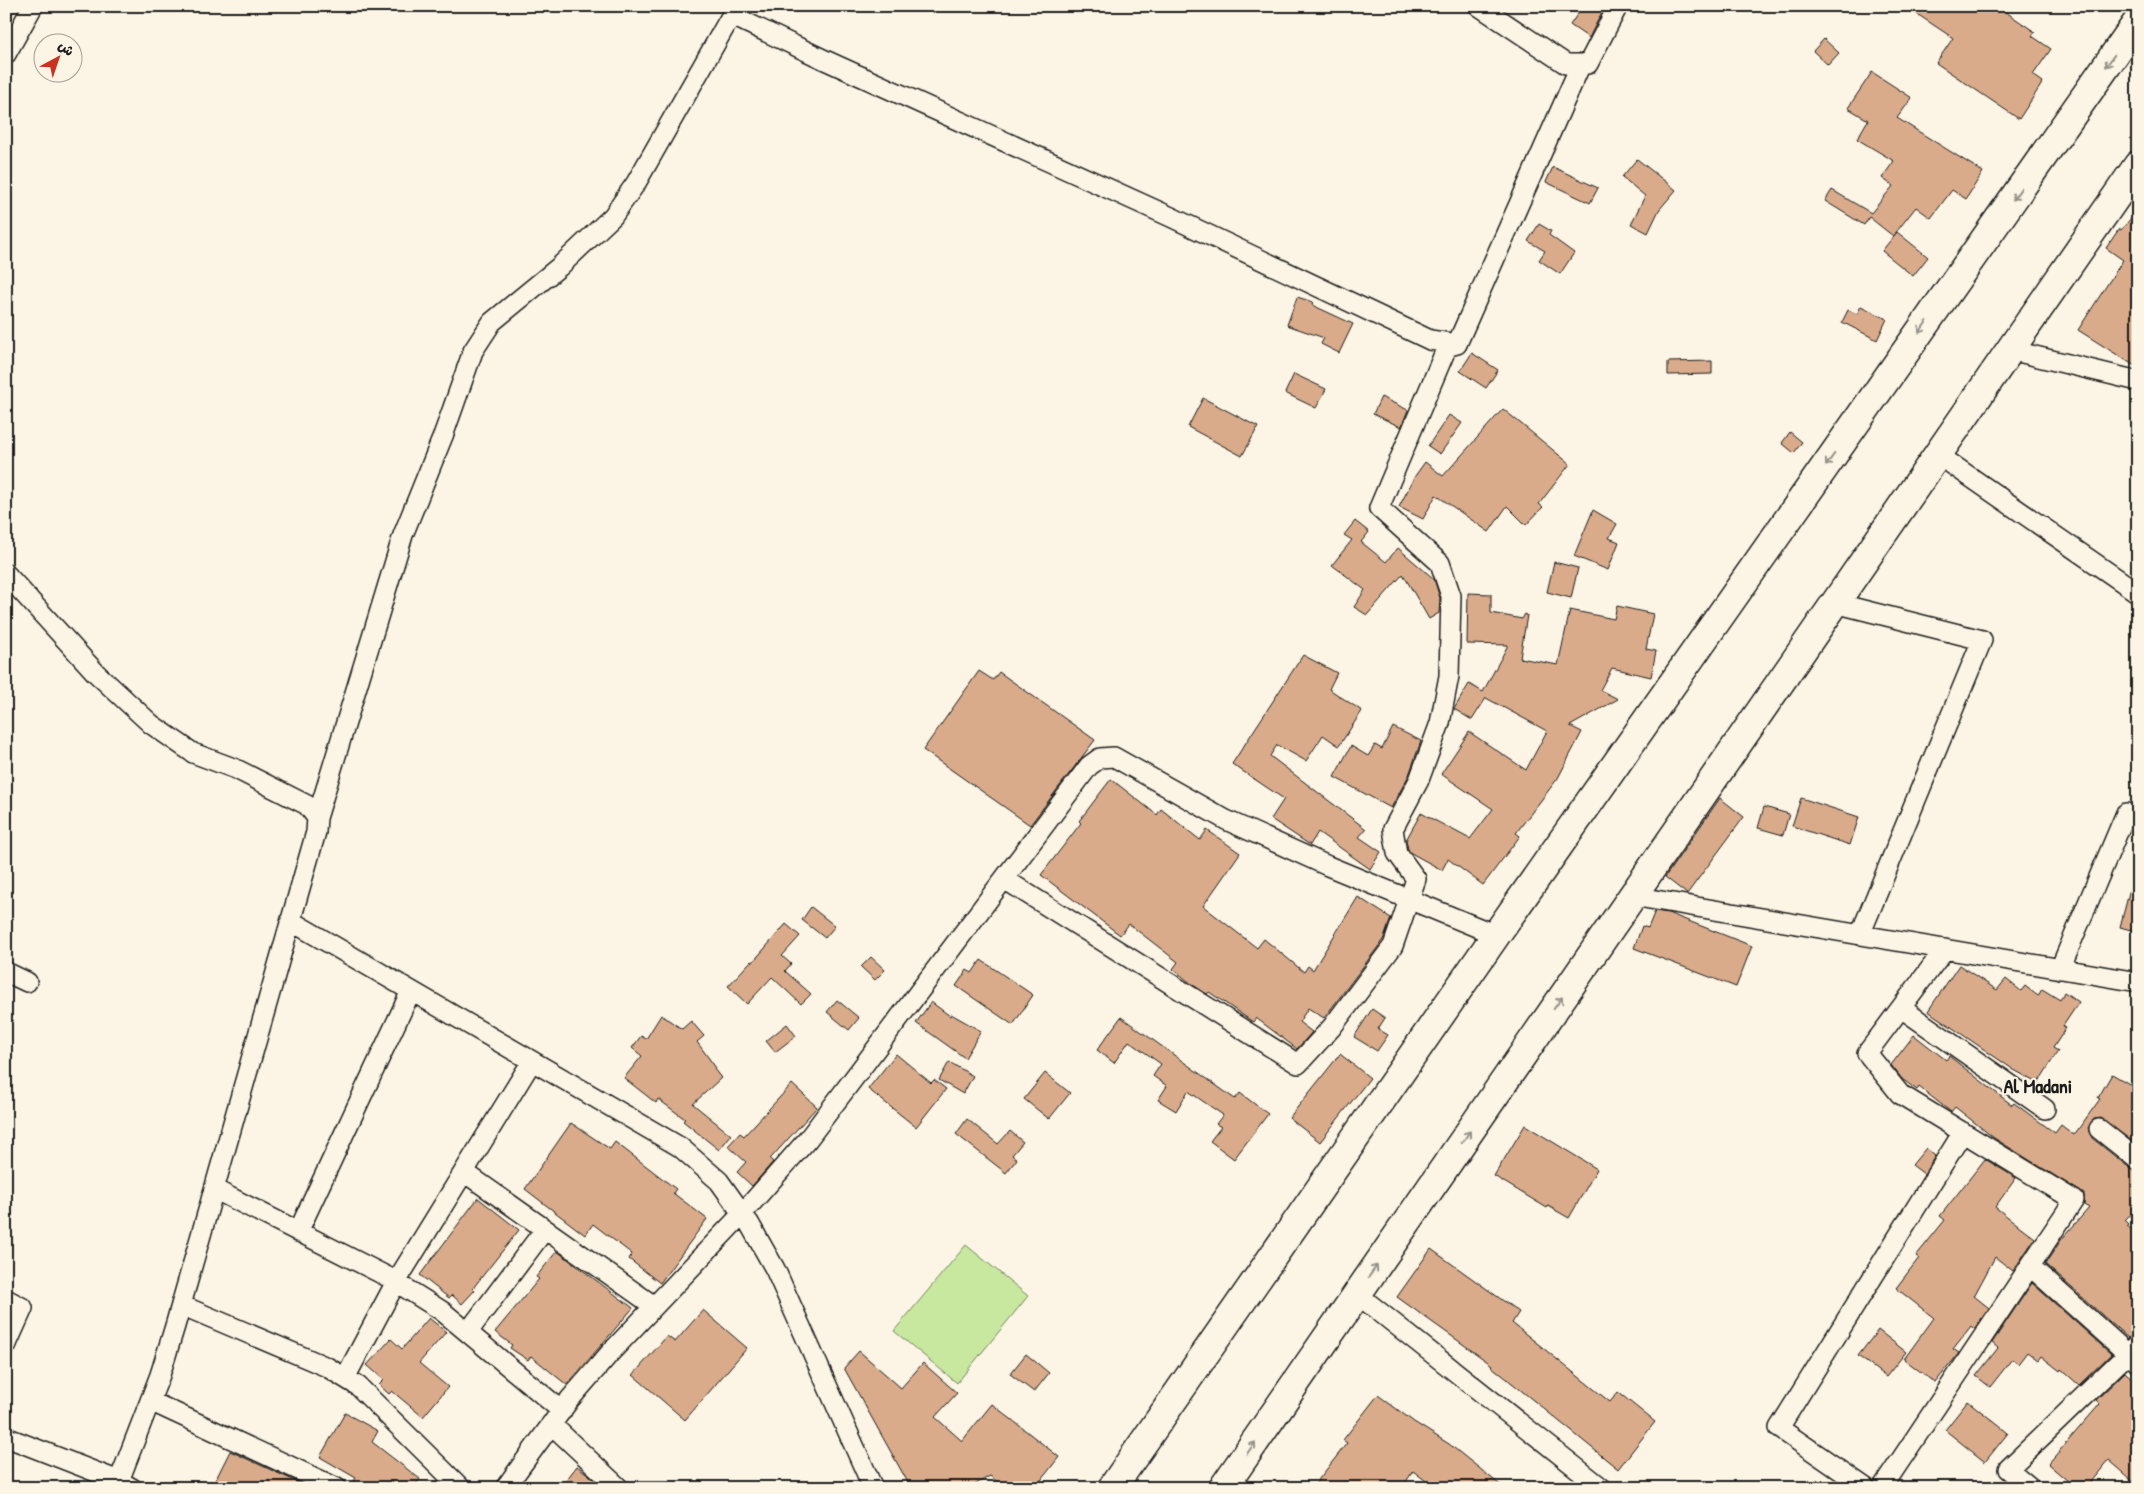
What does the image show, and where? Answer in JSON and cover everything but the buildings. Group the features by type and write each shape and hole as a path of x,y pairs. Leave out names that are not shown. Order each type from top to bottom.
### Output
{"main road":[{"path":"1112,1488 1496,935 2138,21"},
{"path":"1223,1488 2138,165"}],"street":[{"path":"6,54 33,6"},
{"path":"1479,6 1566,64 1588,64 1618,6"},
{"path":"6,1437 123,1485 181,1305 316,832 317,818 403,535 443,436 473,351 492,322 559,267 612,216 636,183 734,7 742,20 825,60 1162,213 1430,340 1456,344"},
{"path":"1004,879 1298,1064 1332,1027 1393,946 1416,879 1396,853 1393,829 1419,780 1440,723 1450,676 1450,596 1440,563 1379,508 1447,347 1456,344 1581,64"},
{"path":"2010,350 2138,381"},
{"path":"1938,454 2138,593"},
{"path":"6,574 96,673 151,724 193,753 236,769 307,806 317,818"},
{"path":"1835,603 1982,640 1860,935"},
{"path":"505,1488 557,1417 610,1353 742,1214 808,1139 1089,766 1100,758 1114,758 1226,820 1328,866 1496,935"},
{"path":"2060,969 2126,813 2138,816"},
{"path":"1632,896 2138,982"},
{"path":"291,921 680,1147 718,1181 742,1214 775,1269 873,1488"},
{"path":"1882,1488 2074,1200 1900,1094 1867,1053 1945,949"},
{"path":"6,972 27,982"},
{"path":"298,1232 411,991"},
{"path":"1901,1008 2045,1109"},
{"path":"345,1378 396,1282 532,1061"},
{"path":"2100,1129 2138,1160"},
{"path":"1866,1488 1779,1428 1962,1132"},
{"path":"464,1172 654,1306"},
{"path":"214,1189 396,1282 442,1311 468,1332 557,1417 619,1488"},
{"path":"468,1332 545,1229"},
{"path":"2030,1266 2134,1353 2008,1469 2031,1488"},
{"path":"1357,1294 1600,1487"},
{"path":"6,1299 23,1308 6,1346"},
{"path":"181,1305 327,1367 358,1386 461,1488"},
{"path":"150,1401 311,1482 336,1488"}],"green space":[{"path":"966,1245 1028,1296 957,1383 894,1331"}],"district":[{"name":"Al Madani","path":"2038,1085"}]}
